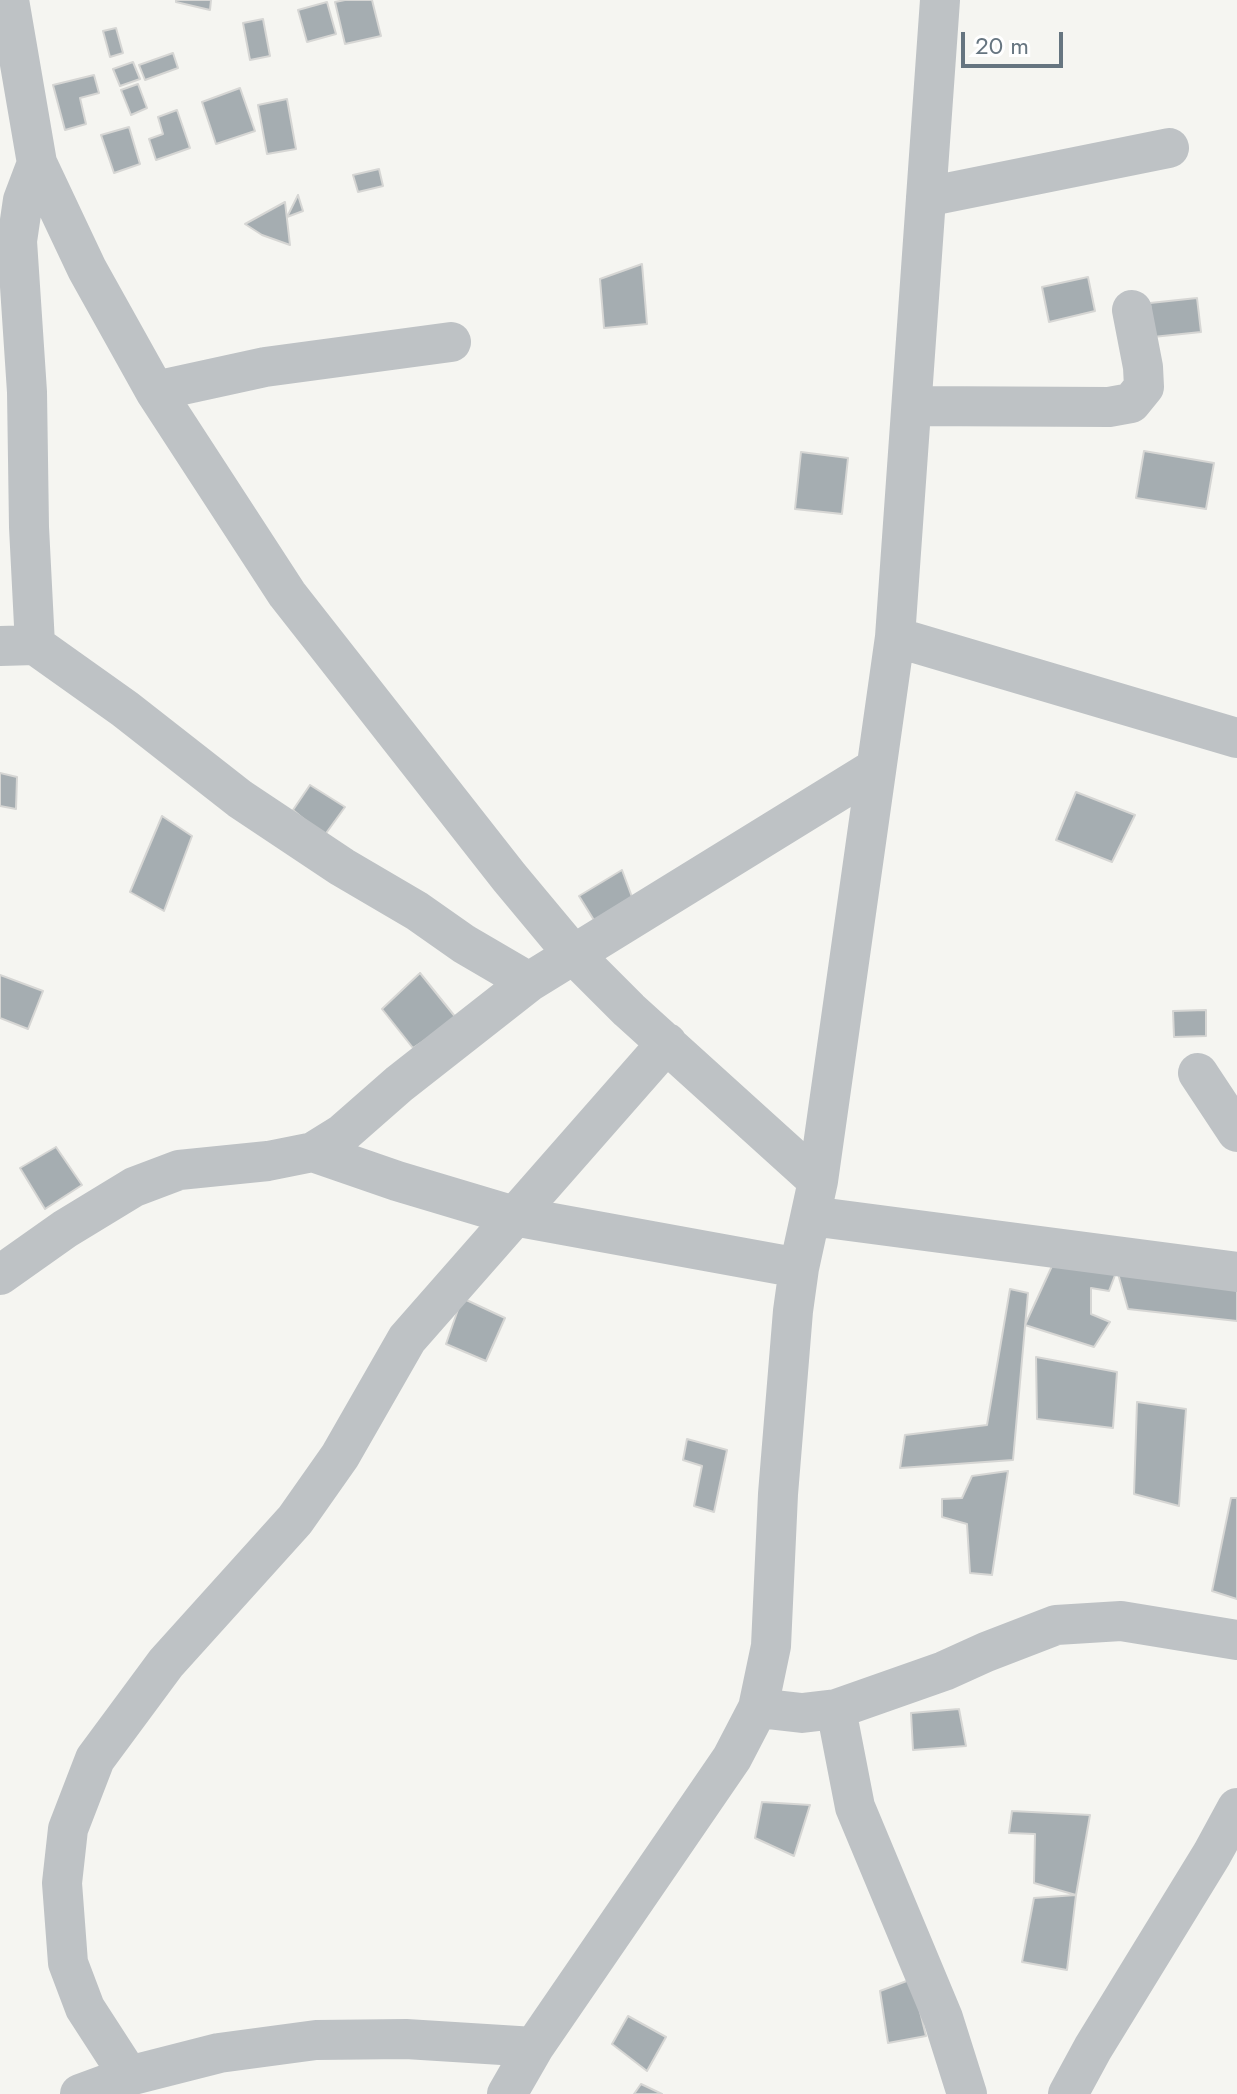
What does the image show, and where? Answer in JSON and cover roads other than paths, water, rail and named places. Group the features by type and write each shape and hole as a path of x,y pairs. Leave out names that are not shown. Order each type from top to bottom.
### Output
{"street":[{"path":"9,0 37,163 87,269 155,391 287,594 574,955 667,1043 815,1198 1237,1272"},
{"path":"507,2094 534,2047 732,1758 758,1708 771,1646 778,1494 793,1311 815,1198 895,637 940,0"},
{"path":"926,197 1169,148"},
{"path":"37,163 23,200 17,241 27,392 29,527 17,645 125,709 240,799 342,867 529,982"},
{"path":"912,406 1047,408 1109,407 1131,403 1144,387 1132,310"},
{"path":"155,391 265,367 451,342"},
{"path":"895,637 1237,738"},
{"path":"0,1275 65,1229 134,1187 179,1170 268,1161 313,1152 342,1134 399,1084 529,982 876,768"},
{"path":"129,2076 85,2008 68,1963 62,1883 68,1829 95,1759 166,1663 295,1520 340,1456 407,1339 667,1043"},
{"path":"1198,1073 1237,1132"},
{"path":"313,1152 514,1216 799,1268"},
{"path":"758,1708 802,1713 836,1709 944,1671 1056,1625 1121,1621 1237,1640"},
{"path":"836,1709 855,1807 943,2018 967,2094"},
{"path":"1068,2094 1237,1808"},
{"path":"80,2094 129,2076 219,2053 316,2040 406,2039 534,2047"}]}
